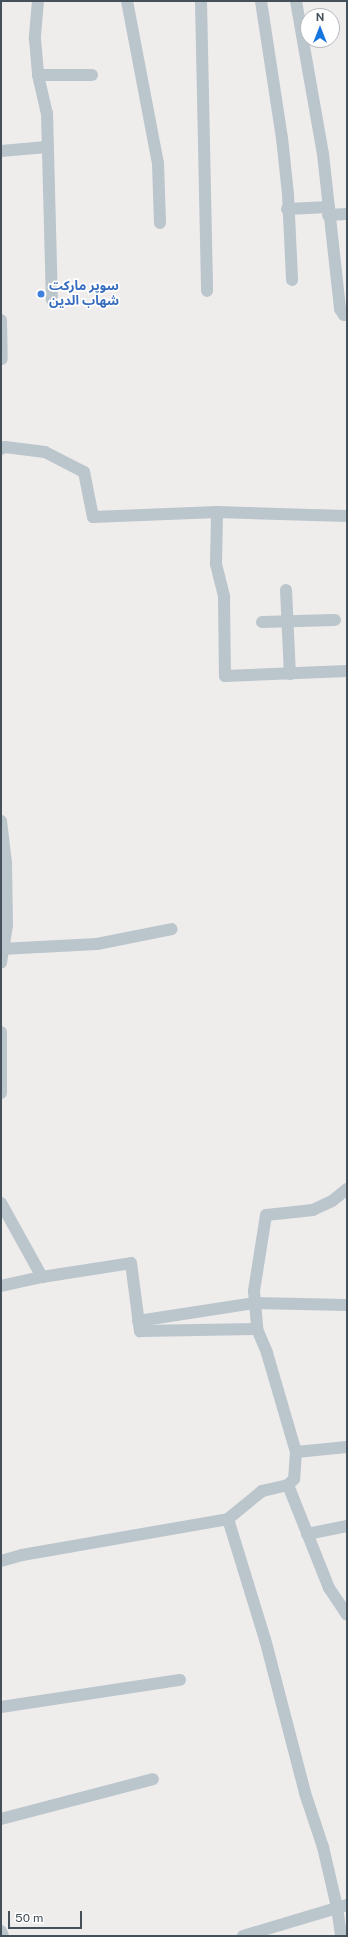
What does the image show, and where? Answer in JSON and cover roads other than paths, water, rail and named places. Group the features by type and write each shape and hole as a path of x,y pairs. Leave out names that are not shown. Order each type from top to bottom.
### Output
{"street":[{"path":"38,1 35,39 38,75 47,113 52,300"},
{"path":"127,1 158,163 160,223"},
{"path":"201,1 207,291"},
{"path":"261,1 282,138 288,194 287,209 292,280"},
{"path":"296,1 323,154 340,309 344,315 347,315"},
{"path":"38,75 92,75"},
{"path":"1,151 47,147"},
{"path":"287,209 329,211 347,214"},
{"path":"1,320 2,359"},
{"path":"1,449 5,447 45,452 84,472 93,517 216,512 347,516"},
{"path":"216,512 216,564 224,597 224,674 228,677 347,671"},
{"path":"286,590 290,674"},
{"path":"262,622 335,620"},
{"path":"1,821 7,925 1,963"},
{"path":"2,949 97,944 172,929"},
{"path":"1,1032 1,1093"},
{"path":"1,1561 22,1555 228,1519 262,1491 288,1485 294,1479 296,1452 267,1353 257,1329 254,1303 266,1215 313,1210 332,1201 347,1188"},
{"path":"1,1203 42,1277"},
{"path":"1,1286 42,1277 131,1263 138,1321 142,1332 257,1329"},
{"path":"138,1321 254,1303 347,1305"},
{"path":"296,1452 347,1447"},
{"path":"288,1485 329,1588 347,1616"},
{"path":"228,1519 267,1646 342,1906 341,1936"},
{"path":"307,1534 347,1526"},
{"path":"1,1707 180,1680"},
{"path":"1,1820 153,1779"},
{"path":"243,1936 342,1906"},
{"path":"1,1931 3,1936"}],"place":[{"name":"سوپر مارکت شهاب الدین","path":"41,294"}]}
